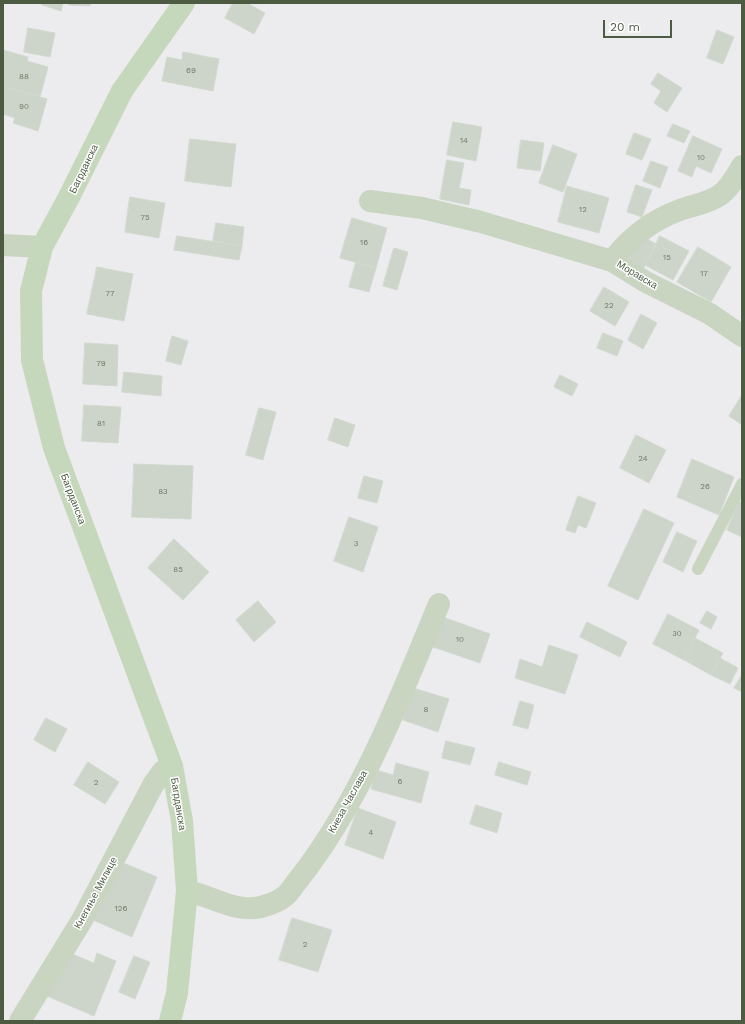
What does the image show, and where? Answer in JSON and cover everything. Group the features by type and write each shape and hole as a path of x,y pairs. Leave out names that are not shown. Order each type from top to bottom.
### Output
{"street":[{"name":"Багрданска","path":"170,1021 177,993 187,892 182,821 172,766 54,448 32,360 31,292 42,247 70,197 122,91 184,3"},
{"name":"Моравска","path":"742,166 729,186 720,195 658,219 639,232 612,260 646,282 710,314 742,336"},
{"path":"370,201 422,208 481,222 612,260"},
{"path":"3,245 42,247"},
{"name":"Кнеза Часлава","path":"187,892 201,894 229,906 247,908 260,907 285,896 306,871 338,824 380,743 439,604"},
{"name":"Кнегиње Милице","path":"20,1021 82,920 153,785 164,770 172,766"}],"lane":[{"path":"698,569 742,484"}],"building":[{"path":"42,3 63,3 61,11 42,5"},
{"path":"69,3 90,3 90,6 69,5"},
{"path":"233,3 247,3 265,13 254,34 225,18"},
{"path":"28,28 55,33 50,57 24,52"},
{"path":"717,30 734,37 723,64 707,58"},
{"path":"3,50 28,57 27,61 48,67 40,97 3,86"},
{"path":"183,52 219,59 213,91 162,81 167,57 182,60"},
{"path":"658,73 682,88 667,112 654,103 661,91 651,84"},
{"path":"3,86 47,99 38,131 13,123 15,118 3,114"},
{"path":"453,122 482,127 476,161 447,155"},
{"path":"673,124 690,131 684,143 667,136"},
{"path":"634,133 651,139 642,160 626,154"},
{"path":"693,136 722,149 711,173 696,166 692,177 678,171"},
{"path":"190,139 236,144 231,187 185,181"},
{"path":"521,140 544,143 540,171 517,168"},
{"path":"553,145 577,154 563,192 539,183"},
{"path":"447,160 464,163 459,188 471,190 469,205 440,199"},
{"path":"651,161 668,167 660,188 643,181"},
{"path":"636,185 652,190 642,217 627,212"},
{"path":"567,186 609,198 599,233 558,222"},
{"path":"130,197 165,203 159,238 125,232"},
{"path":"352,218 387,228 376,268 340,258"},
{"path":"216,223 244,227 242,246 213,241"},
{"path":"177,236 242,246 239,260 174,250"},
{"path":"642,236 656,244 641,273 629,259"},
{"path":"660,236 689,251 673,280 645,265"},
{"path":"698,247 731,267 711,302 677,282"},
{"path":"394,248 408,252 397,290 383,286"},
{"path":"356,262 376,268 369,292 349,287"},
{"path":"97,267 133,274 124,321 87,314"},
{"path":"604,287 629,302 615,326 590,311"},
{"path":"641,314 657,323 643,349 628,340"},
{"path":"603,333 623,341 617,356 597,348"},
{"path":"172,336 188,341 181,365 166,361"},
{"path":"85,343 118,345 117,386 83,384"},
{"path":"124,372 162,376 161,396 122,392"},
{"path":"560,375 578,384 572,396 554,387"},
{"path":"742,395 742,425 729,416"},
{"path":"84,405 121,407 118,443 82,441"},
{"path":"259,408 276,412 263,460 246,455"},
{"path":"335,418 355,425 348,447 328,440"},
{"path":"636,435 666,450 649,483 620,468"},
{"path":"692,459 734,477 719,515 677,497"},
{"path":"134,464 193,466 191,519 132,517"},
{"path":"364,476 383,481 377,503 358,498"},
{"path":"578,496 596,503 586,528 578,525 575,533 566,530"},
{"path":"739,502 742,503 742,537 727,530"},
{"path":"644,509 674,523 638,600 608,586"},
{"path":"349,517 378,527 363,572 334,561"},
{"path":"677,532 697,541 683,572 663,562"},
{"path":"174,539 209,572 183,600 148,568"},
{"path":"258,601 276,622 254,642 236,620"},
{"path":"707,611 717,617 711,629 700,623"},
{"path":"668,614 699,630 684,660 653,644"},
{"path":"440,616 490,634 480,663 430,646"},
{"path":"587,622 627,642 620,657 580,637"},
{"path":"695,638 723,653 711,675 684,660"},
{"path":"549,645 578,655 565,694 515,678 520,659 542,667"},
{"path":"720,658 738,668 730,684 711,675"},
{"path":"742,675 742,692 734,688"},
{"path":"413,688 449,699 438,732 403,720"},
{"path":"520,701 534,705 528,729 513,725"},
{"path":"46,718 67,729 55,752 34,740"},
{"path":"446,741 475,748 470,765 442,758"},
{"path":"88,762 119,782 105,804 74,785"},
{"path":"499,762 531,772 527,785 495,775"},
{"path":"396,763 429,772 421,803 371,789 376,770 393,775"},
{"path":"476,805 502,813 497,833 470,824"},
{"path":"358,808 396,822 383,859 345,845"},
{"path":"121,862 157,877 132,937 93,920 103,897 106,898"},
{"path":"292,918 332,930 318,972 279,960"},
{"path":"65,951 94,963 97,953 116,961 94,1016 47,996"},
{"path":"134,956 150,962 135,999 119,992"}]}
